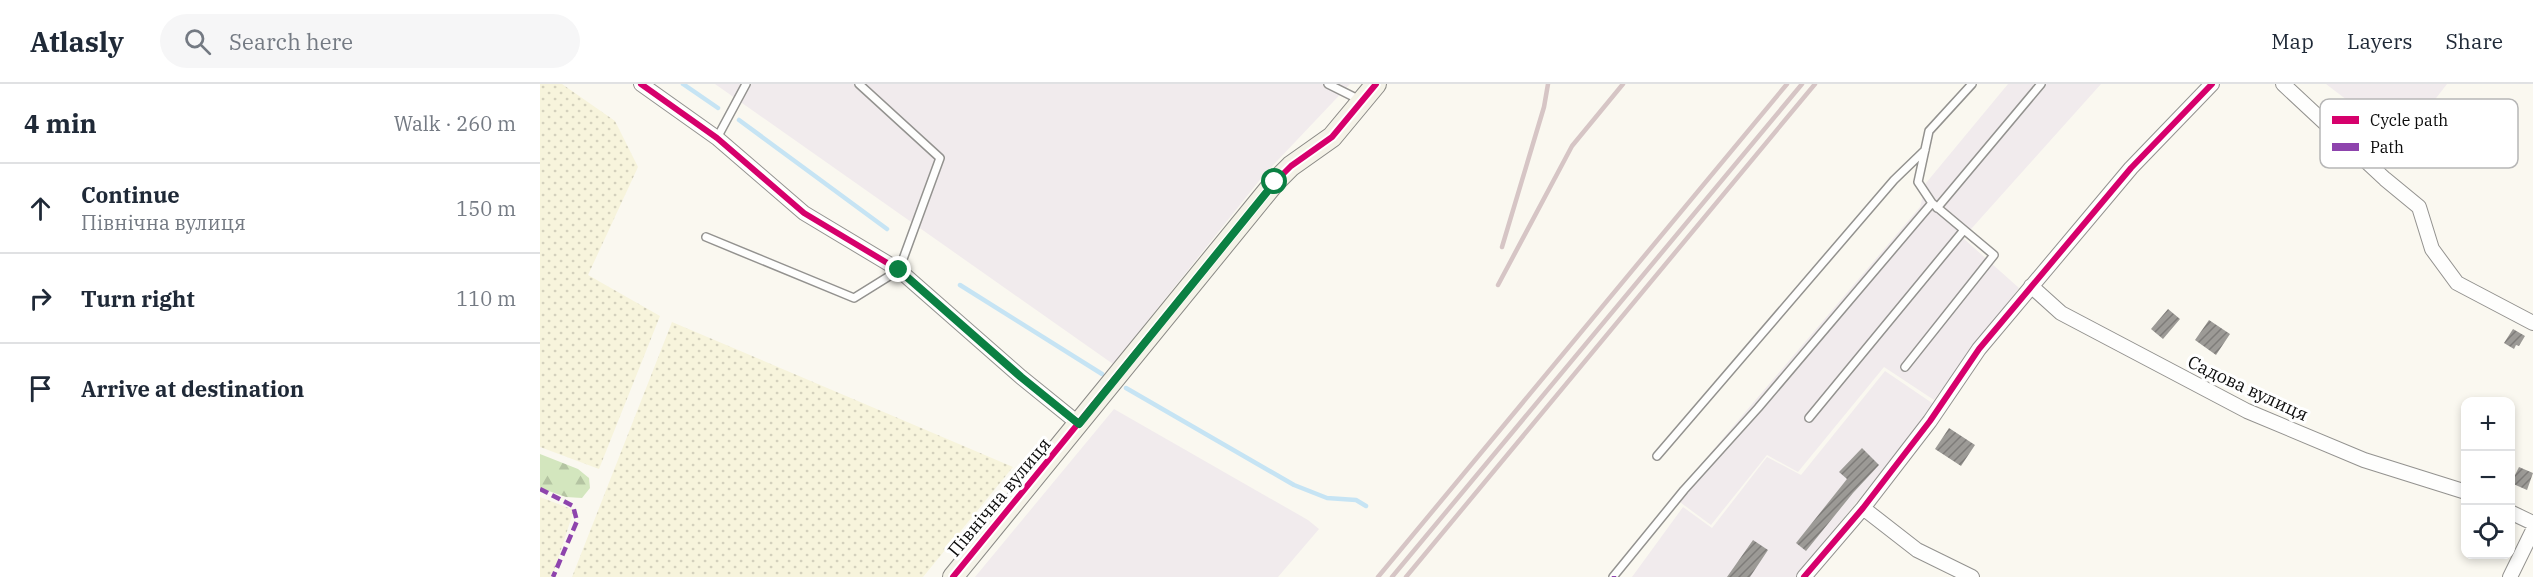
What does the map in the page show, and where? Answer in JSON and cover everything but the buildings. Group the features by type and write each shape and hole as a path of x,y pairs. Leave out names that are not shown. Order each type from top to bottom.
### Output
{"street":[{"path":"641,84 717,138 804,213 899,270 1021,377 1079,424"},
{"name":"Північна вулиця","path":"952,577 1275,182 1291,166 1332,137 1376,84"},
{"path":"1804,577 1863,508 1930,421 1979,349 2031,286 2131,168 2212,84"},
{"path":"2283,84 2320,118"},
{"path":"2373,168 2419,207 2432,249 2457,283 2533,322"},
{"name":"Садова вулиця","path":"2031,286 2061,313 2247,411 2364,460 2461,490"},
{"path":"1863,508 1917,550 1972,577"},
{"path":"2515,514 2533,523"},
{"path":"2510,577 2533,530"}],"lane":[{"path":"717,138 746,84"},
{"path":"706,237 854,298 899,270 940,158 860,84"},
{"path":"1328,84 1363,102"},
{"path":"1905,367 1994,255 1935,205 1918,182 1929,131 1972,84"},
{"path":"1613,577 1684,490 2042,84"},
{"path":"1657,456 1894,180 1925,150"},
{"path":"1809,418 1964,230"}],"shaded area":[{"path":"540,84 562,84 615,121 638,167 588,275 660,316 599,469 540,447"},
{"path":"715,84 1350,84 1263,176 1113,364"},
{"path":"2008,84 2101,84 1963,238 2019,288 1934,400 1884,367 1798,472 1767,455 1711,525 1673,497 1920,207 1926,183"},
{"path":"2326,84 2447,84 2435,99 2346,99"},
{"path":"672,322 1013,467 923,577 572,577"},
{"path":"1885,371 1935,405 1796,577 1632,577 1683,507 1712,528 1767,457 1801,475"},
{"path":"1114,409 1308,520 1319,529 1278,577 975,577"},
{"path":"540,497 574,510 552,577 540,577"}],"green space":[{"path":"540,454 578,469 589,478 590,488 582,498 566,497 540,488"}],"waterway":[{"path":"683,84 718,108"},
{"path":"739,120 887,229"},
{"path":"960,285 1102,374"},
{"path":"1126,388 1294,485 1327,498 1356,500 1366,506"}],"railway":[{"path":"1502,247 1544,107 1548,84"},
{"path":"1498,285 1572,146 1623,84"},
{"path":"1378,577 1787,84"},
{"path":"1392,577 1802,84"},
{"path":"1406,577 1815,84"}],"marked path":[{"path":"540,489 573,506 577,521 553,577"}],"cycle path":[{"path":"641,84 717,138 804,213 899,270 1021,377 1079,424"},
{"path":"953,577 1275,182 1291,166 1332,137 1376,84"},
{"path":"1804,577 1863,508 1930,421 1979,349 2131,168 2212,84"}],"route":[{"path":"899,270 1021,377 1079,424 1275,182"}]}
